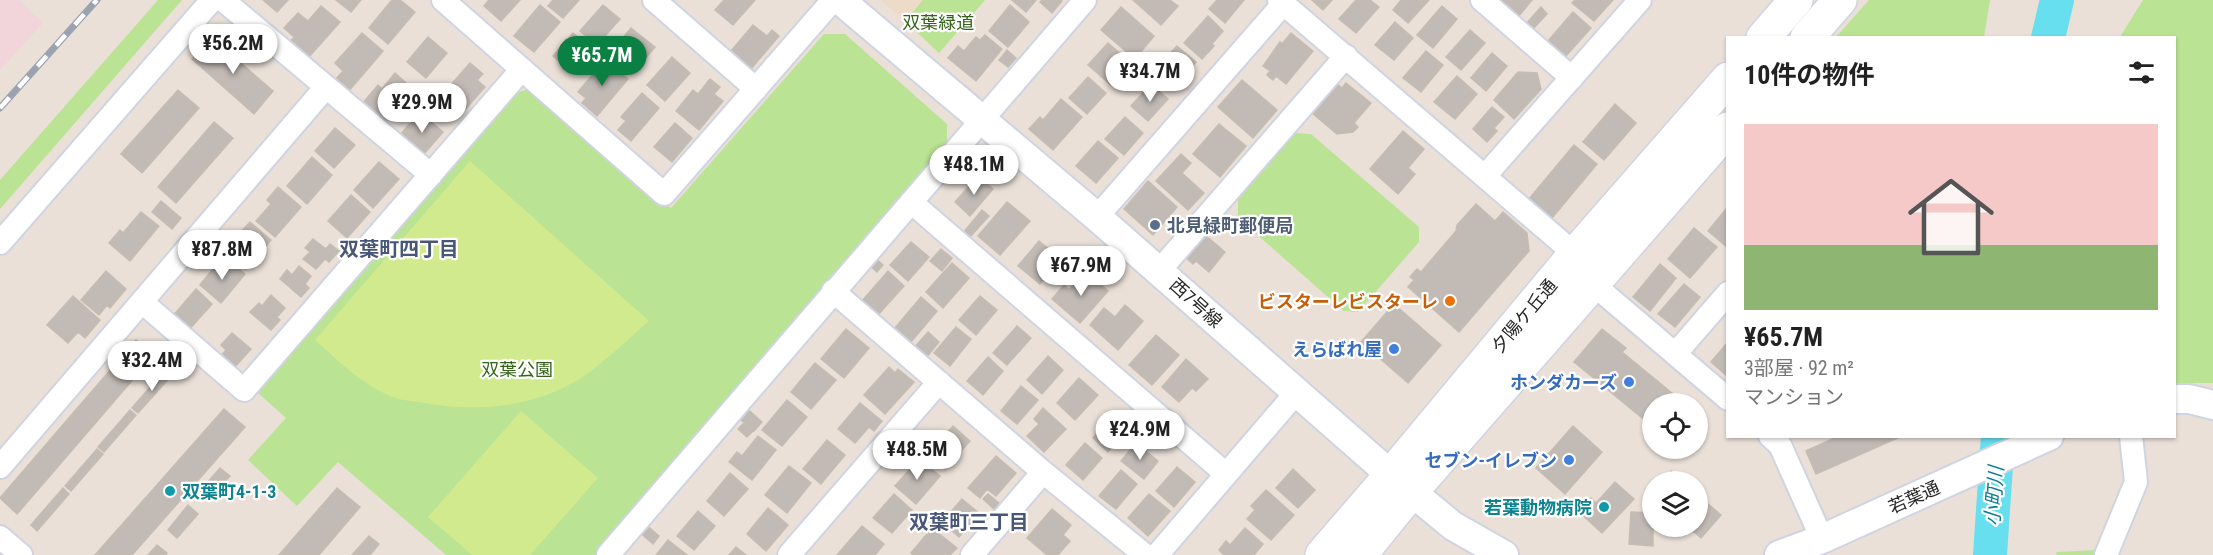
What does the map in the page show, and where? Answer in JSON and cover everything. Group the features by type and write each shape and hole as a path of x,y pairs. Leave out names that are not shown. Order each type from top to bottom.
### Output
{"main road":[{"path":"1766,36 1796,0"},
{"path":"1809,36 1840,0"},
{"name":"夕陽ケ丘通","path":"1360,555 1401,484 1575,254 1725,89"},
{"name":"夕陽ケ丘通","path":"1322,555 1401,484 1593,284 1726,131"}],"street":[{"path":"0,243 212,0"},
{"path":"223,0 431,175"},
{"path":"443,0 664,194 833,0"},
{"path":"654,0 756,89"},
{"name":"西7号線","path":"840,0 1098,217 1401,484"},
{"path":"608,555 1085,0"},
{"path":"1482,0 1572,78"},
{"path":"1485,176 1640,0"},
{"path":"1098,217 1282,2 1575,254 1593,284 1726,397"},
{"path":"1159,271 1346,56"},
{"path":"142,302 244,390 522,69"},
{"path":"0,467 326,87"},
{"path":"911,202 1226,474"},
{"path":"833,291 1043,472 1145,555"},
{"path":"1676,353 1726,295"},
{"path":"789,555 939,382"},
{"path":"1157,555 1296,393"},
{"path":"2176,399 2189,399 2213,405"},
{"name":"若葉通","path":"1779,555 1822,539 2046,438"},
{"path":"2106,555 2136,482 2131,438"},
{"path":"1779,439 1822,539"},
{"path":"972,555 1043,472"},
{"path":"1401,484 1453,526 1504,555"},
{"path":"0,537 21,555"}],"shaded area":[{"path":"0,0 19,0 43,23 0,70"},
{"path":"881,0 923,0 905,21"}],"green space":[{"path":"158,0 182,0 0,209 0,180"},
{"name":"双葉緑道","path":"923,0 985,0 939,53 905,21"},
{"path":"1869,0 1990,0 1984,36 1837,36"},
{"path":"2143,0 2213,0 2213,383 2176,383 2176,36 2121,36"},
{"name":"双葉公園","path":"824,34 845,34 947,124 947,142 596,555 446,555 338,462 297,506 248,460 286,418 258,393 518,92 530,89 671,208"},
{"path":"1295,133 1311,134 1419,227 1419,242 1358,312 1344,311 1238,218 1238,198"},
{"path":"470,161 649,321 583,376 557,391 538,398 499,406 458,407 395,398 361,379 315,340"},
{"path":"521,411 598,478 530,555 472,555 428,517"},
{"path":"2098,550 2097,555 2056,555 2057,552"}],"building":[{"path":"263,0 288,0 277,12"},
{"path":"336,0 361,0 351,12"},
{"path":"392,0 400,0 415,12 388,44 369,28"},
{"path":"489,0 520,0 501,21 484,6"},
{"path":"553,0 579,0 563,18 548,6"},
{"path":"724,0 755,0 733,25 715,10"},
{"path":"1012,0 1036,0 1026,12"},
{"path":"1042,0 1062,1 1052,13 1040,2"},
{"path":"1133,0 1170,0 1178,6 1161,25"},
{"path":"1217,0 1244,0 1225,23 1209,9"},
{"path":"1312,0 1332,0 1323,10"},
{"path":"1356,0 1370,0 1379,7 1356,33 1339,19"},
{"path":"1401,0 1429,0 1408,23 1393,10"},
{"path":"1500,0 1532,0 1519,16"},
{"path":"1575,0 1613,0 1594,21 1572,3"},
{"path":"540,5 560,22 534,52 514,36"},
{"path":"603,5 620,19 597,45 580,31"},
{"path":"1010,5 1029,22 1008,47 989,31"},
{"path":"321,6 340,22 308,58 290,42 294,37 284,28 298,13 308,21"},
{"path":"1442,6 1457,19 1433,48 1417,35"},
{"path":"1121,7 1154,36 1135,59 1101,30"},
{"path":"1541,7 1547,14 1532,30 1526,24"},
{"path":"1573,12 1591,28 1565,57 1548,41"},
{"path":"1208,16 1223,31 1212,44 1214,46 1202,59 1184,43"},
{"path":"1395,22 1413,38 1394,60 1375,45"},
{"path":"753,25 767,36 772,30 779,36 751,69 731,51"},
{"path":"631,28 655,47 632,74 609,55"},
{"path":"1470,30 1485,43 1461,70 1446,57"},
{"path":"362,33 383,51 348,92 335,80 343,71 335,63"},
{"path":"573,33 591,49 571,71 553,56"},
{"path":"1291,33 1313,51 1286,84 1276,76 1273,80 1267,75 1270,71 1263,66 1280,42 1282,44"},
{"path":"985,35 1002,49 976,81 948,58 958,46 964,51 976,37 980,40"},
{"path":"211,37 273,91 254,114 192,59"},
{"path":"428,37 447,53 426,78 407,62"},
{"path":"1108,43 1124,57 1118,64 1126,71 1112,86 1088,65"},
{"path":"1177,46 1196,62 1177,83 1158,66"},
{"path":"1007,50 1016,58 1008,67 999,60"},
{"path":"1426,51 1443,65 1421,92 1403,78"},
{"path":"1492,53 1507,66 1486,91 1471,78"},
{"path":"672,57 690,73 665,101 647,85"},
{"path":"605,60 628,79 597,116 582,103 586,98 578,92"},
{"path":"470,63 483,74 477,80 485,87 462,113 442,95"},
{"path":"1518,72 1537,73 1541,89 1514,119 1494,100"},
{"path":"395,73 414,90 385,123 362,104 378,85 382,89"},
{"path":"1457,76 1477,94 1455,119 1434,102"},
{"path":"1088,77 1106,93 1087,114 1069,98"},
{"path":"710,79 720,87 714,94 723,101 699,130 676,111 693,90 698,94"},
{"path":"1242,80 1277,110 1253,138 1218,107"},
{"path":"1346,83 1371,103 1354,123 1358,127 1353,132 1337,134 1312,113 1337,84 1342,88"},
{"path":"1151,84 1168,99 1148,121 1131,106"},
{"path":"178,90 199,108 142,173 121,154"},
{"path":"642,93 659,108 631,141 618,130 626,121 621,117"},
{"path":"1061,99 1082,117 1053,150 1029,129 1040,117 1043,120"},
{"path":"1615,104 1636,123 1604,160 1583,142"},
{"path":"1492,107 1504,117 1494,128 1497,131 1487,142 1473,129"},
{"path":"420,112 443,132 423,155 400,135"},
{"path":"1125,117 1143,133 1124,155 1105,139"},
{"path":"214,122 233,138 176,203 158,187"},
{"path":"675,123 692,138 672,162 654,147"},
{"path":"1219,124 1246,146 1220,177 1193,154"},
{"path":"335,128 355,145 334,168 315,151"},
{"path":"1403,131 1424,149 1408,168 1415,174 1398,194 1370,169"},
{"path":"1098,141 1118,158 1096,183 1076,166"},
{"path":"1574,145 1597,164 1552,218 1529,199"},
{"path":"1181,154 1191,163 1182,173 1204,193 1188,210 1156,181"},
{"path":"312,157 332,175 307,204 287,186"},
{"path":"379,162 399,179 373,208 354,190"},
{"path":"978,176 993,189 970,216 955,202"},
{"path":"1148,181 1177,207 1153,235 1124,209"},
{"path":"278,187 301,207 275,237 256,221 271,204 267,200"},
{"path":"351,195 370,212 347,238 328,221"},
{"path":"161,201 181,218 172,229 152,212"},
{"path":"1007,202 1030,221 1000,255 978,236"},
{"path":"1476,204 1495,221 1503,212 1527,233 1529,251 1459,332 1408,287 1414,280 1410,277 1417,269 1421,272"},
{"path":"1726,209 1726,246 1708,231"},
{"path":"982,210 989,216 969,238 963,233"},
{"path":"141,212 159,226 130,261 109,243 120,230 123,233"},
{"path":"250,222 271,240 246,269 231,255 244,240 238,235"},
{"path":"1694,228 1717,247 1690,278 1668,259"},
{"path":"1204,234 1225,252 1209,272 1196,261 1193,264 1185,257"},
{"path":"313,239 326,249 330,244 339,251 329,262 325,259 316,269 303,259 310,252 305,248"},
{"path":"1039,241 1061,259 1040,284 1018,266"},
{"path":"911,242 929,257 908,281 890,265"},
{"path":"941,249 952,258 942,271 930,261"},
{"path":"873,256 883,265 877,272 867,263"},
{"path":"229,261 245,274 221,303 200,285 217,264 223,269"},
{"path":"952,263 969,278 943,308 926,292"},
{"path":"1660,264 1676,278 1650,311 1633,297"},
{"path":"299,266 311,276 305,284 309,288 301,297 280,279 287,270 292,275"},
{"path":"106,271 126,289 110,308 107,305 99,315 81,300"},
{"path":"888,271 904,286 878,315 862,301"},
{"path":"1085,271 1108,291 1080,323 1052,299 1064,285 1069,290"},
{"path":"1684,284 1700,297 1675,327 1658,314"},
{"path":"196,289 212,304 188,331 172,317"},
{"path":"271,295 285,308 277,317 280,320 271,330 250,312 259,303 262,306"},
{"path":"73,296 100,320 85,338 78,332 68,343 47,325"},
{"path":"980,296 997,310 976,335 959,320"},
{"path":"921,297 937,311 911,342 895,328"},
{"path":"1394,304 1441,345 1408,383 1361,342"},
{"path":"1125,305 1143,321 1118,350 1090,325 1104,308 1115,317"},
{"path":"1017,326 1031,338 1007,365 993,353"},
{"path":"956,327 971,339 950,366 934,353"},
{"path":"846,329 869,348 844,378 821,359"},
{"name":"ホンダカーズ","path":"1602,329 1626,348 1622,352 1672,393 1642,393 1642,418 1574,362"},
{"path":"928,332 939,342 926,358 914,348"},
{"path":"232,333 251,349 233,369 220,357 226,350 221,345"},
{"path":"1156,335 1179,355 1152,385 1129,365"},
{"path":"136,340 154,355 17,514 0,498"},
{"path":"1726,344 1726,375 1711,362"},
{"path":"1048,356 1063,370 1042,394 1027,380"},
{"path":"988,357 1003,371 983,395 967,381"},
{"path":"1186,359 1208,379 1196,391 1192,388 1179,402 1162,387"},
{"path":"815,363 836,380 811,409 791,392"},
{"path":"889,367 895,373 898,369 914,382 885,414 864,395"},
{"path":"164,371 171,376 138,413 132,408"},
{"path":"1079,378 1098,395 1075,420 1057,403"},
{"path":"1021,386 1038,400 1017,424 1001,411"},
{"path":"787,400 807,417 782,446 762,430"},
{"path":"860,403 882,421 874,431 869,427 855,443 838,429"},
{"path":"744,406 762,422 754,431 735,415"},
{"path":"1043,408 1066,429 1044,452 1027,436 1039,424 1034,419"},
{"name":"双葉町4-1-3","path":"224,409 245,427 132,555 95,555"},
{"path":"130,410 136,415 104,452 98,447"},
{"path":"1116,411 1132,425 1108,452 1093,438"},
{"path":"744,423 753,431 747,437 738,429"},
{"path":"953,426 970,441 945,469 928,454"},
{"name":"セブン-イレブン","path":"1573,426 1602,452 1565,494 1536,468"},
{"path":"758,436 776,450 752,480 729,462 737,452 742,456"},
{"path":"1835,438 1897,438 1816,474 1806,451"},
{"path":"827,440 845,455 821,484 803,469"},
{"path":"1085,443 1102,458 1083,480 1066,465"},
{"path":"1136,443 1158,461 1144,479 1121,461"},
{"path":"97,449 103,454 71,491 65,486"},
{"path":"996,456 1016,473 996,496 987,489 980,498 968,488"},
{"path":"919,459 940,476 916,504 895,486"},
{"path":"789,466 811,483 787,513 765,495"},
{"path":"1177,467 1195,482 1174,507 1156,491"},
{"path":"220,468 230,476 208,501 199,492"},
{"path":"1293,469 1315,490 1298,508 1276,488"},
{"path":"1121,470 1137,484 1116,509 1099,496"},
{"path":"730,473 748,489 724,516 707,501"},
{"name":"若葉動物病院","path":"1615,482 1634,499 1602,533 1578,511 1591,498 1596,503"},
{"path":"63,488 69,494 37,531 31,525"},
{"path":"337,488 360,507 319,555 279,555"},
{"path":"1266,490 1294,515 1271,540 1247,519 1255,510 1251,506"},
{"path":"894,494 912,510 892,533 873,518"},
{"path":"988,494 999,503 994,509 983,499"},
{"path":"1149,494 1170,511 1148,536 1128,518"},
{"path":"962,499 980,514 959,537 942,522"},
{"path":"1708,504 1721,515 1708,530"},
{"path":"188,505 198,514 177,538 168,530"},
{"path":"768,508 788,525 766,551 747,534"},
{"path":"1052,509 1071,525 1063,535 1070,541 1058,555 1047,555 1027,538"},
{"path":"698,511 715,526 694,550 677,536"},
{"path":"1631,512 1642,512 1642,537 1653,537 1653,546 1629,544"},
{"path":"644,523 659,536 653,544 637,530"},
{"path":"862,526 884,544 875,555 837,555"},
{"path":"932,528 957,548 950,555 913,555 911,553"},
{"path":"1245,528 1263,544 1254,555 1224,555 1219,550 1226,541 1230,545"},
{"path":"369,536 379,544 370,555 352,555"},
{"path":"668,540 687,555 656,555"},
{"path":"157,545 167,553 166,555 148,555"},
{"path":"736,547 746,555 729,555"}],"waterway":[{"name":"小町川","path":"2048,36 2057,0"},
{"name":"小町川","path":"1990,555 1998,438"}],"railway":[{"path":"0,108 97,0"}],"place":[{"name":"北見緑町郵便局","path":"1155,225"},
{"name":"ビスターレビスターレ","path":"1450,301"},
{"name":"えらばれ屋","path":"1394,349"},
{"name":"ホンダカーズ","path":"1629,382"},
{"name":"セブン-イレブン","path":"1569,460"},
{"name":"双葉町4-1-3","path":"170,491"},
{"name":"若葉動物病院","path":"1604,507"}],"district":[{"name":"双葉町四丁目","path":"399,249"},
{"name":"双葉町三丁目","path":"969,522"}]}
